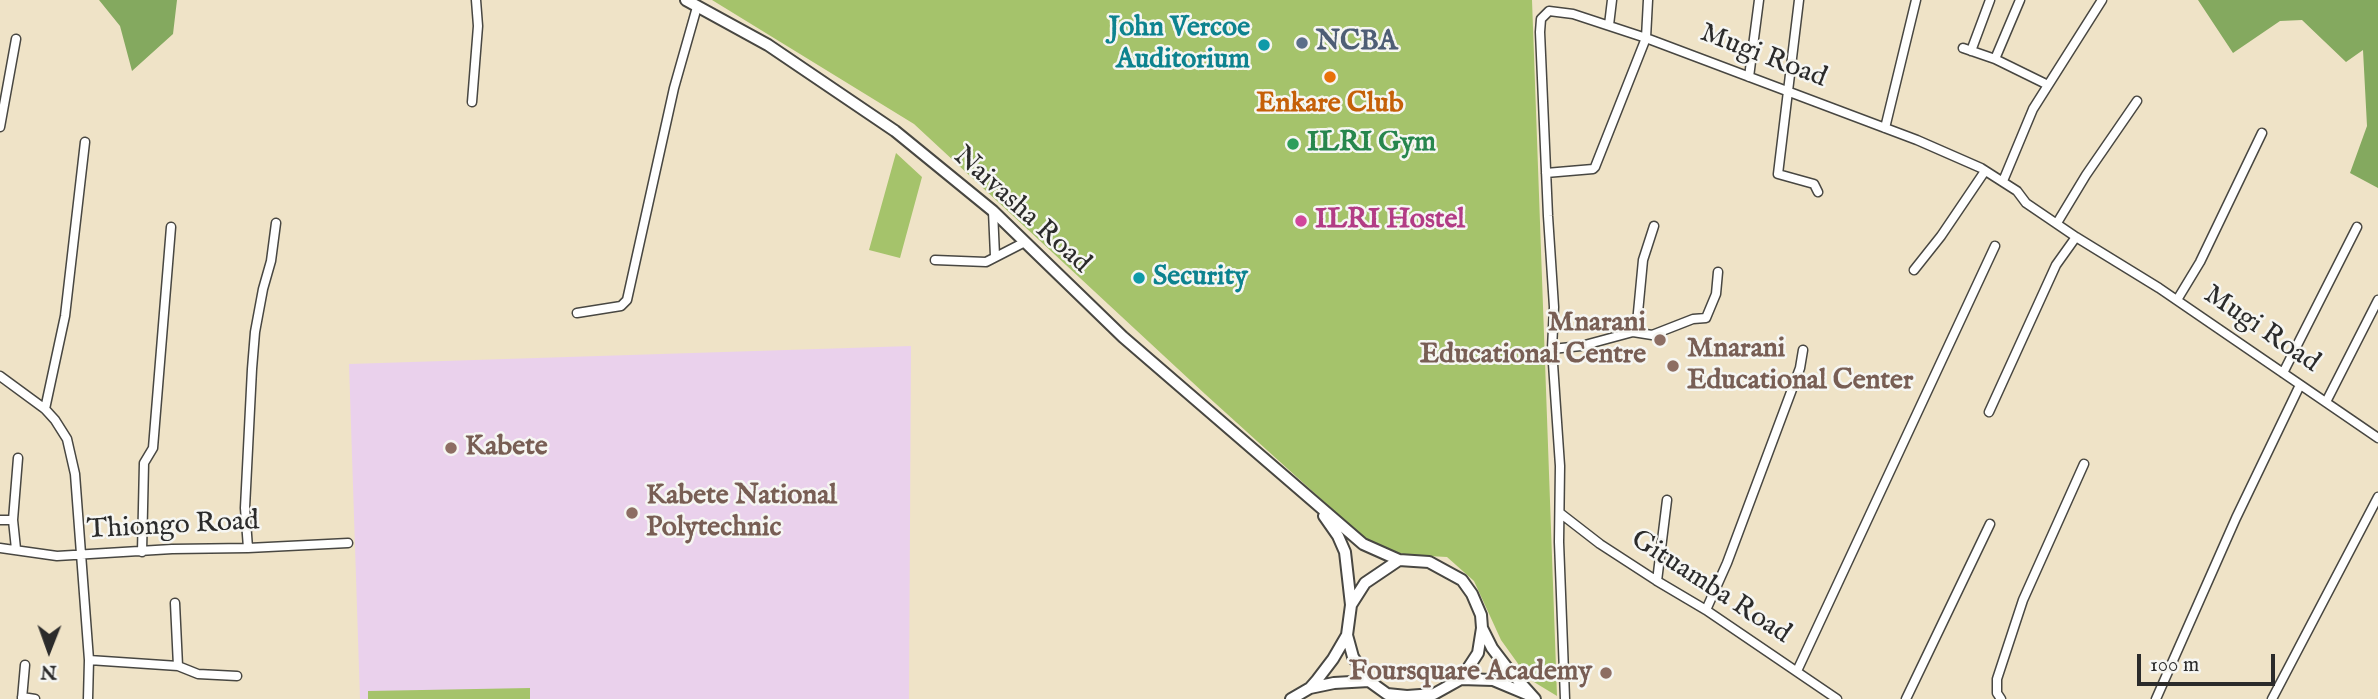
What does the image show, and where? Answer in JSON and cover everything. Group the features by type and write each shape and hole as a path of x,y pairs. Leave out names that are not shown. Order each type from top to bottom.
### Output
{"main road":[{"name":"Naivasha Road","path":"686,0 768,45 895,131 993,211 1123,337 1363,544 1399,559"},
{"name":"Naivasha Road","path":"1300,490 1329,523 1345,552 1351,605"},
{"path":"1310,688 1334,659 1347,635 1351,605 1365,583 1399,559 1429,562 1462,580 1472,594 1481,615 1478,653 1461,679 1440,694 1389,696 1368,681 1353,657 1347,635"},
{"path":"1482,628 1508,669 1533,698"},
{"path":"1461,679 1493,680 1533,698"},
{"path":"1291,699 1310,688 1334,682 1368,681"},
{"path":"1517,699 1533,698"}],"street":[{"path":"472,102 478,26 476,0"},
{"path":"1609,25 1612,0"},
{"path":"1546,173 1595,167 1646,38 1648,0"},
{"path":"1749,77 1759,0"},
{"path":"1799,0 1778,174 1814,184 1818,192"},
{"path":"1885,128 1916,0"},
{"path":"1990,0 1967,50 1995,59 2048,85"},
{"path":"1995,59 2020,0"},
{"path":"2003,181 2033,109 2102,0"},
{"path":"577,313 621,306 627,300 674,88 697,7"},
{"name":"Mugi Road","path":"1565,699 1560,466 1552,349 1554,307 1541,19 1549,11 1609,25 1646,38 1958,157 2003,181 2017,191 2026,203 2177,300 2378,438"},
{"path":"0,127 16,39"},
{"path":"2057,223 2086,174 2137,101"},
{"path":"2177,300 2200,262 2262,133"},
{"path":"45,409 65,316 85,142"},
{"path":"1914,270 1941,236 1985,171"},
{"path":"993,211 995,256"},
{"path":"248,548 245,508 253,357 276,223"},
{"path":"1633,332 1637,323 1643,260 1654,226"},
{"path":"142,552 144,463 153,448 171,227"},
{"path":"2283,373 2357,227"},
{"path":"1989,412 2056,265 2076,237"},
{"path":"935,260 986,262 1024,242"},
{"path":"1797,671 1995,246"},
{"path":"1552,349 1581,346 1633,332 1652,335 1693,319 1706,317 1710,314 1716,294 1718,272"},
{"path":"2326,402 2378,300"},
{"path":"1706,610 1722,576 1800,368 1803,350"},
{"path":"0,376 45,409 67,439 75,474 89,660 88,699"},
{"path":"2156,699 2236,518 2300,385"},
{"path":"16,549 13,520 18,458"},
{"path":"2001,699 1997,693 1997,679 2019,611 2084,464"},
{"path":"2272,699 2378,497"},
{"path":"1657,581 1667,500"},
{"name":"Gituamba Road","path":"1560,513 1657,581 1706,610 1838,699"},
{"path":"0,520 13,520"},
{"path":"1906,699 1990,524"},
{"name":"Thiongo Road","path":"0,548 57,556 348,543"},
{"path":"175,603 178,666"},
{"path":"89,660 178,666 198,674 237,676"},
{"path":"25,665 22,698 35,699"}],"shaded area":[{"name":"Kabete National Polytechnic","path":"911,346 909,699 360,699 349,364"}],"green space":[{"path":"99,0 177,0 173,34 132,71 120,26"},
{"path":"712,0 1532,0 1557,696 1529,679 1501,640 1474,581 1447,557 1389,551 1362,536 914,124"},
{"path":"2198,0 2378,0 2378,188 2350,173 2367,126 2363,50 2346,62 2302,20 2280,21 2233,53"},
{"path":"896,153 922,177 900,258 869,250"},
{"path":"530,688 530,699 368,699 368,691"}],"place":[{"name":"NCBA","path":"1302,43"},
{"name":"John Vercoe Auditorium","path":"1264,45"},
{"name":"Enkare Club","path":"1330,77"},
{"name":"ILRI Gym","path":"1293,144"},
{"name":"ILRI Hostel","path":"1301,221"},
{"name":"Security","path":"1139,278"},
{"name":"Mnarani Educational Centre","path":"1660,340"},
{"name":"Mnarani Educational Center","path":"1673,366"},
{"name":"Kabete","path":"451,448"},
{"name":"Kabete National Polytechnic","path":"632,513"},
{"name":"Foursquare Academy","path":"1606,673"}]}
